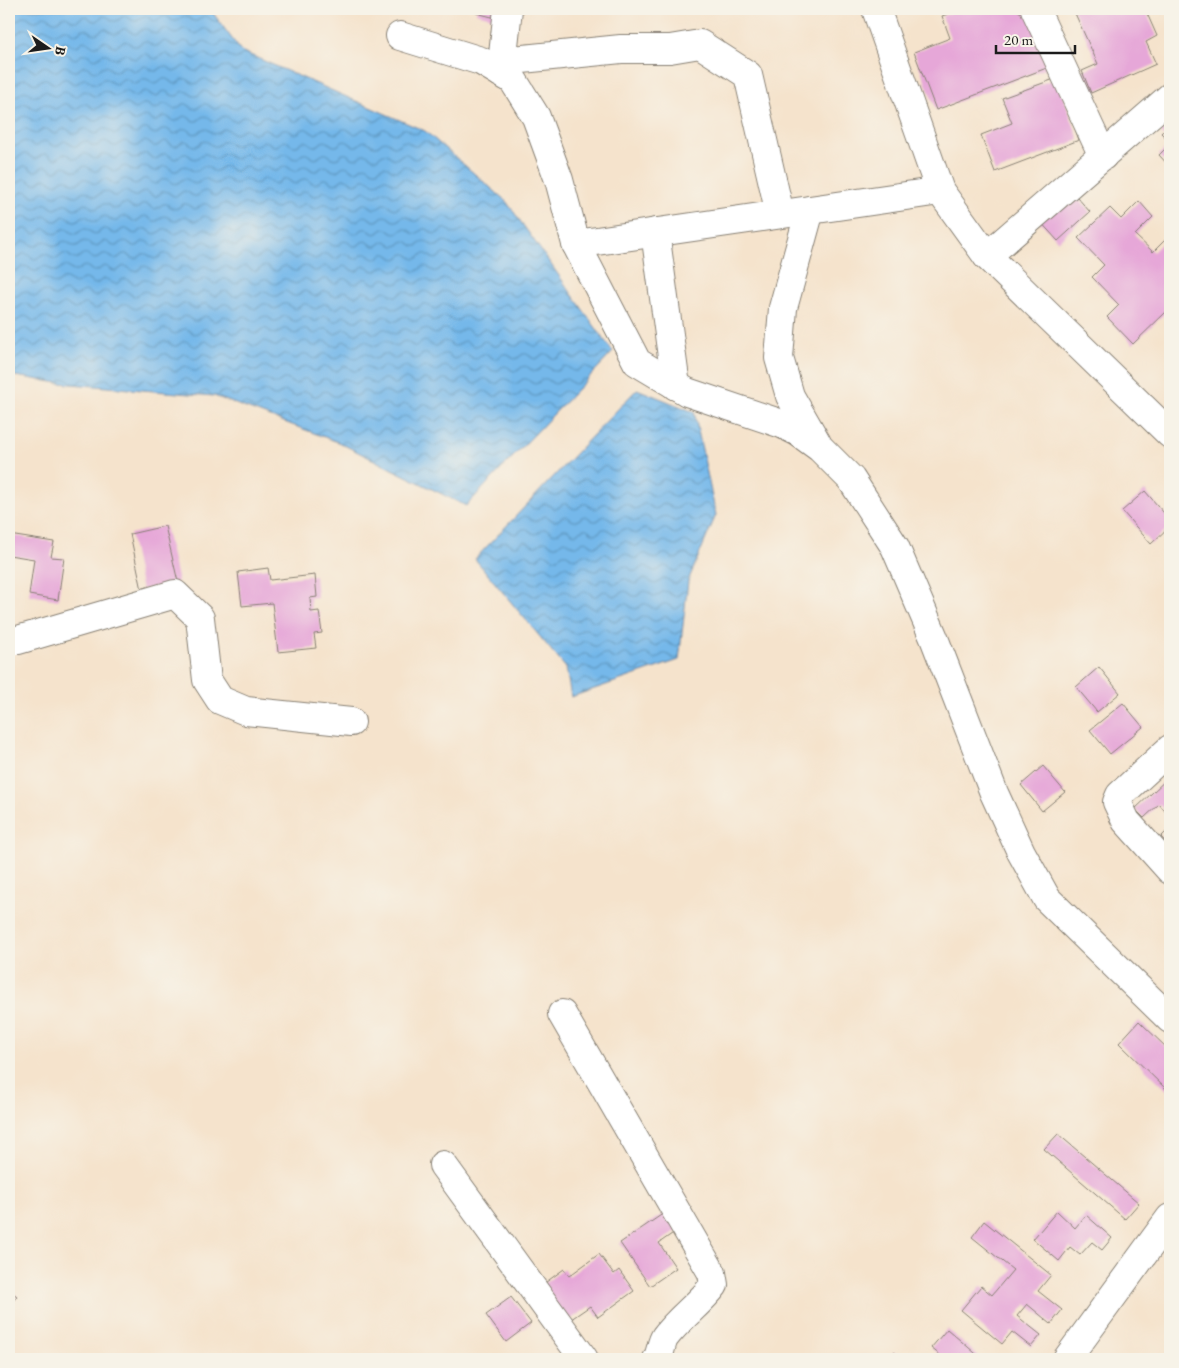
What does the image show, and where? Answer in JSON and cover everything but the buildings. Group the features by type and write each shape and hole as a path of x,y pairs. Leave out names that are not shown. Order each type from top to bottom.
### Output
{"street":[{"path":"508,9 502,67 513,80 536,117 559,180 576,244 638,362 687,392 782,424 820,448 851,479 895,547 934,638 994,793 1021,852 1047,899 1170,1019"},
{"path":"876,9 940,192 987,256 1170,434"},
{"path":"1035,9 1102,156"},
{"path":"400,36 502,67 621,49 670,49 700,44 748,75 780,214"},
{"path":"987,256 1170,97"},
{"path":"576,244 940,192"},
{"path":"810,210 783,308 779,358 790,396 820,448"},
{"path":"655,232 676,386"},
{"path":"9,640 18,640 175,594 200,618 208,680 220,700 246,711 351,722"},
{"path":"1170,749 1120,795 1117,802 1126,821 1170,870"},
{"path":"562,1014 712,1273 714,1285 703,1300 672,1328 663,1340 657,1359"},
{"path":"443,1165 584,1359"},
{"path":"1067,1359 1170,1218"}],"water":[{"path":"9,9 210,9 241,51 425,131 506,201 613,352 466,506 338,442 214,396 59,383 9,375"},
{"path":"637,389 694,412 716,515 688,581 679,660 571,697 566,668 475,559"}]}
